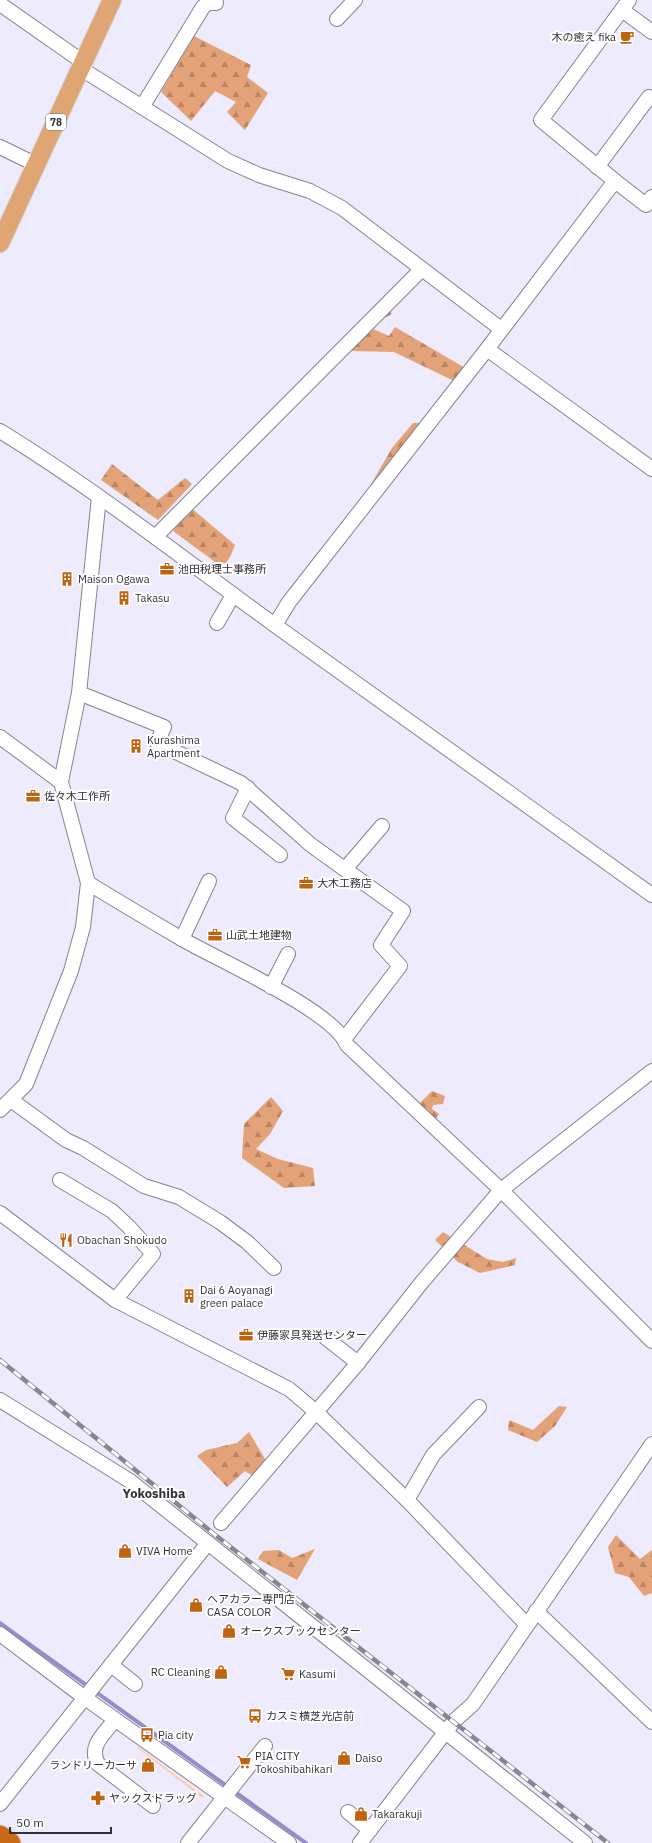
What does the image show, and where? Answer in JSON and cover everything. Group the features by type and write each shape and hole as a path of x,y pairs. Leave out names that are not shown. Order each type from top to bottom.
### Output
{"highway":[{"path":"0,1836 10,1843"}],"main road":[{"name":"78","path":"0,243 112,0"}],"street":[{"path":"337,19 355,0"},
{"path":"142,107 203,7 208,3 216,3"},
{"path":"0,4 82,65 142,107 228,161 259,175 310,191 342,208 501,329"},
{"path":"652,32 625,5 541,120 597,167 646,205 652,197"},
{"path":"597,167 649,97"},
{"path":"0,147 36,165"},
{"path":"275,625 289,602 487,349 615,181"},
{"path":"155,537 422,270"},
{"path":"487,349 652,469"},
{"path":"0,431 99,497 652,895"},
{"path":"0,1110 26,1084 71,971 84,927 88,883 61,782 79,693 99,497"},
{"path":"217,623 234,595"},
{"path":"79,693 164,727 157,743 241,783 312,845 404,911 380,945 400,966 344,1038"},
{"path":"0,737 61,782"},
{"path":"248,788 233,818 280,855"},
{"path":"346,868 382,826"},
{"path":"182,939 209,881"},
{"path":"88,883 182,939 310,1008 344,1038 348,1045 500,1190 652,1341"},
{"path":"271,987 288,954"},
{"path":"221,1523 315,1411 358,1363 422,1282 500,1190 652,1072"},
{"path":"11,1100 66,1140 83,1148 144,1186 179,1197 220,1222 247,1242 274,1268"},
{"path":"60,1180 112,1211 154,1254 115,1300"},
{"path":"0,1213 115,1300 289,1389 315,1411 407,1500 527,1625"},
{"path":"326,1338 358,1363"},
{"path":"0,1400 130,1481 585,1843"},
{"path":"407,1500 433,1455 479,1407"},
{"path":"360,1843 454,1722 473,1704 652,1444"},
{"path":"0,1804 208,1543"},
{"path":"536,1611 652,1722"},
{"path":"0,1634 115,1720 229,1792 289,1843"},
{"path":"111,1665 135,1684"},
{"path":"115,1720 94,1747 94,1756 98,1764 153,1806"},
{"path":"188,1843 265,1746"},
{"path":"348,1812 370,1830"}],"green space":[{"path":"194,36 251,65 247,77 268,93 245,130 227,112 236,102 215,91 191,121 161,92"},
{"path":"387,311 392,313 389,316 382,318 373,329 389,336 395,327 467,369 366,493 392,448 413,423 422,423 454,381 394,352 351,351 266,429"},
{"path":"112,464 158,500 185,478 192,484 158,520 101,480"},
{"path":"190,507 235,545 226,563 215,562 173,531"},
{"path":"432,1091 445,1096 443,1104 433,1105 432,1109 439,1114 435,1120 418,1105"},
{"path":"271,1097 283,1111 270,1134 256,1149 278,1159 313,1168 315,1186 284,1188 242,1158 244,1124"},
{"path":"443,1232 487,1259 503,1262 516,1258 515,1265 480,1273 458,1262 435,1240"},
{"path":"559,1406 567,1407 555,1426 537,1442 508,1430 509,1420 533,1430"},
{"path":"249,1432 268,1464 254,1477 245,1471 227,1487 197,1456 206,1450 237,1443"},
{"path":"616,1535 640,1559 652,1550 652,1593 644,1596 629,1577 615,1573 608,1547"},
{"path":"315,1549 297,1580 258,1559 263,1551 279,1550 292,1558"},
{"path":"138,1747 204,1796 202,1798 137,1748"}],"waterway":[{"path":"0,1623 306,1843"}],"railway":[{"path":"0,1360 214,1534 608,1843"}],"place":[{"name":"木の癒え fika","path":"627,37"},
{"name":"池田税理士事務所","path":"167,569"},
{"name":"Maison Ogawa","path":"67,579"},
{"name":"Takasu","path":"124,598"},
{"name":"Kurashima Apartment","path":"136,746"},
{"name":"佐々木工作所","path":"33,796"},
{"name":"大木工務店","path":"306,883"},
{"name":"山武土地建物","path":"215,935"},
{"name":"Obachan Shokudo","path":"66,1240"},
{"name":"Dai 6 Aoyanagi green palace","path":"189,1296"},
{"name":"伊藤家具発送センター","path":"246,1335"},
{"name":"VIVA Home","path":"125,1551"},
{"name":"ヘアカラー専門店 CASA COLOR","path":"196,1605"},
{"name":"オークスブックセンター","path":"229,1631"},
{"name":"RC Cleaning","path":"221,1672"},
{"name":"Kasumi","path":"288,1674"},
{"name":"カスミ横芝光店前","path":"255,1716"},
{"name":"Pia city","path":"147,1735"},
{"name":"Daiso","path":"344,1758"},
{"name":"PIA CITY Tokoshibahikari","path":"244,1762"},
{"name":"ランドリーカーサ","path":"148,1765"},
{"name":"ヤックスドラッグ","path":"98,1798"},
{"name":"Takarakuji","path":"361,1814"}],"district":[{"name":"Yokoshiba","path":"154,1493"}]}
